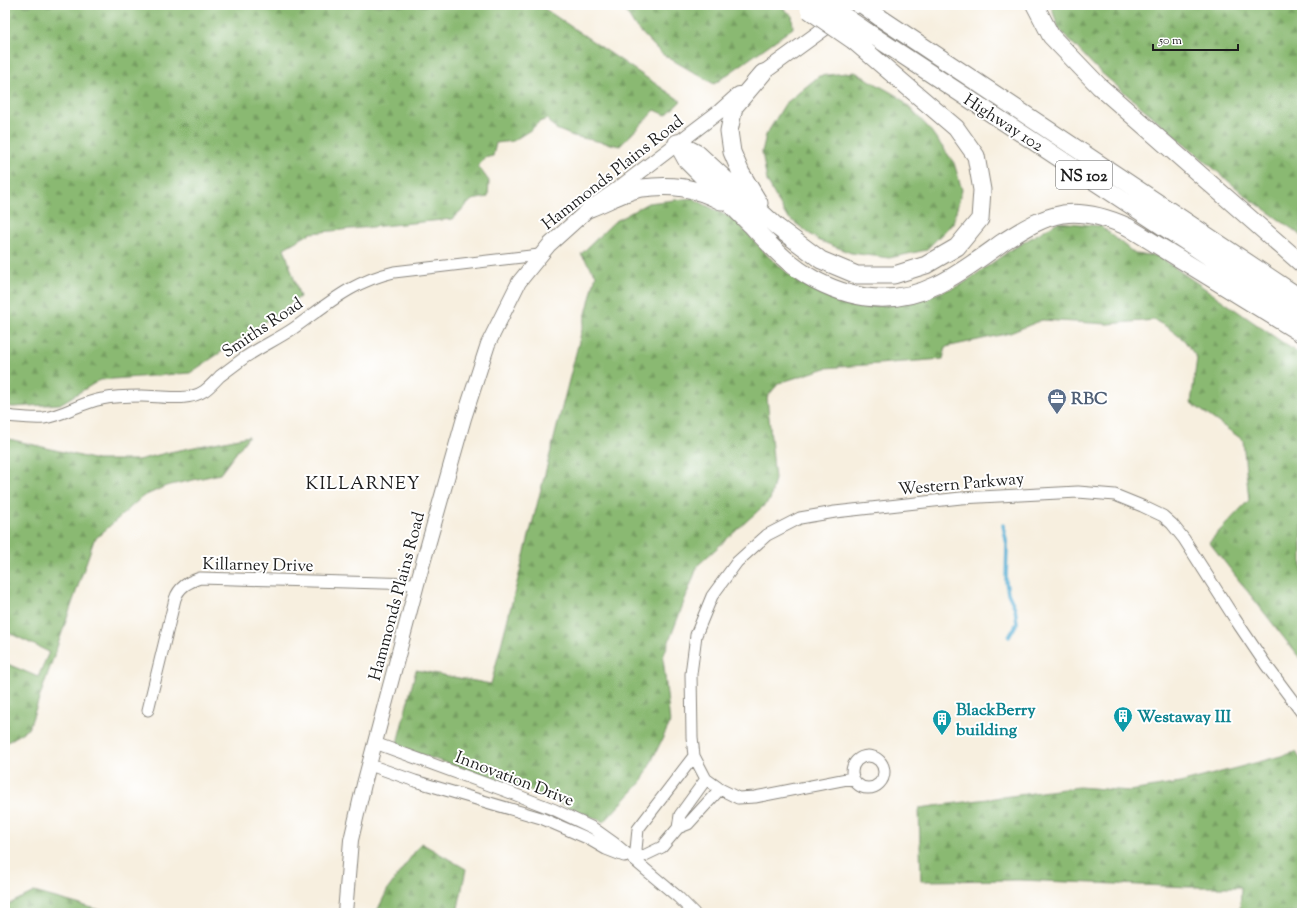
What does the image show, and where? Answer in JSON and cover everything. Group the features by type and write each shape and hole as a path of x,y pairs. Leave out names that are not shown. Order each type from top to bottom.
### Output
{"highway":[{"name":"Highway 102","path":"828,5 860,36 1302,318"},
{"name":"Highway 102","path":"863,5 883,13 945,61 1302,299"},
{"path":"1035,5 1051,36 1099,86 1302,264"},
{"path":"677,143 698,154 777,227 821,260 857,275 894,275 926,265 957,247 980,219 982,190 976,156 956,128 860,36 806,7"},
{"path":"763,73 734,107 729,131 732,152 741,173 777,227"},
{"path":"677,143 687,161 785,259 815,280 852,295 884,298 912,294 937,285 1037,222 1056,216 1071,214 1102,217 1128,227 1302,334"},
{"path":"590,208 641,189 682,187 706,193 736,210"}],"main road":[{"name":"Hammonds Plains Road","path":"344,913 351,840 417,584 464,418 488,344 519,282 539,255 590,208 720,111 763,73 858,5"}],"street":[{"name":"Smiths Road","path":"5,416 44,418 101,399 143,396 183,397 194,395 204,391 220,376 246,357 292,329 343,293 360,283 394,272 539,255"},
{"name":"Western Parkway","path":"852,778 755,797 738,798 720,789 706,779 694,756 692,737 690,674 696,635 712,596 737,562 767,535 800,518 838,512 961,498 1078,492 1115,495 1163,516 1172,524 1184,539 1266,665 1302,713"},
{"name":"Killarney Drive","path":"148,710 175,599 184,585 191,581 200,578 417,584"},
{"name":"Innovation Drive","path":"375,743 506,791 554,810 593,828 635,860 694,913"},
{"path":"635,860 638,829 694,756"},
{"name":"Innovation Drive","path":"370,765 415,781 540,818 587,838 606,849 635,860"},
{"path":"678,828 680,816 706,779"},
{"path":"635,860 662,847 678,828 688,824 720,789"}],"green space":[{"path":"5,5 539,5 681,101 666,115 655,110 620,146 573,136 556,129 547,119 539,122 532,129 513,141 496,143 493,156 484,158 478,166 489,181 488,197 472,200 452,219 311,233 284,248 300,297 190,373 100,380 60,404 13,407 5,406"},
{"path":"622,5 778,5 792,15 793,28 714,84 662,54 634,25"},
{"path":"1051,5 1302,5 1302,236 1246,196 1098,70 1058,28"},
{"path":"855,72 899,97 928,127 954,163 962,190 953,223 926,250 889,258 851,253 818,240 786,216 767,181 762,152 766,135 785,104 819,76"},
{"path":"692,198 735,220 769,257 797,281 841,303 875,306 913,302 961,285 1009,251 1058,222 1101,226 1135,254 1158,256 1302,356 1302,661 1209,542 1249,500 1243,440 1191,403 1197,358 1184,340 1167,327 1154,320 1108,324 1042,320 1010,333 946,347 943,359 826,368 779,383 767,397 775,479 770,500 698,565 663,657 670,723 642,781 604,822 513,784 396,747 416,670 491,684 596,275 581,254 614,222 648,203"},
{"path":"249,436 220,474 166,486 142,497 94,540 29,728 5,744 5,663 38,677 49,652 5,631 5,438 97,460 138,460"},
{"path":"1296,752 1302,762 1302,913 1240,913 1241,887 1190,887 1019,880 921,881 919,808 1079,787 1130,791 1180,783"},
{"path":"421,843 466,869 457,913 376,913 388,889"},
{"path":"34,892 110,913 5,913 5,906"}],"waterway":[{"path":"1003,525 1007,545 1006,582 1008,593 1015,608 1017,623 1009,637"}],"place":[{"name":"RBC","path":"1057,415"},
{"name":"Westaway III","path":"1123,733"},
{"name":"BlackBerry building","path":"942,736"}],"district":[{"name":"KILLARNEY","path":"363,483"}]}
